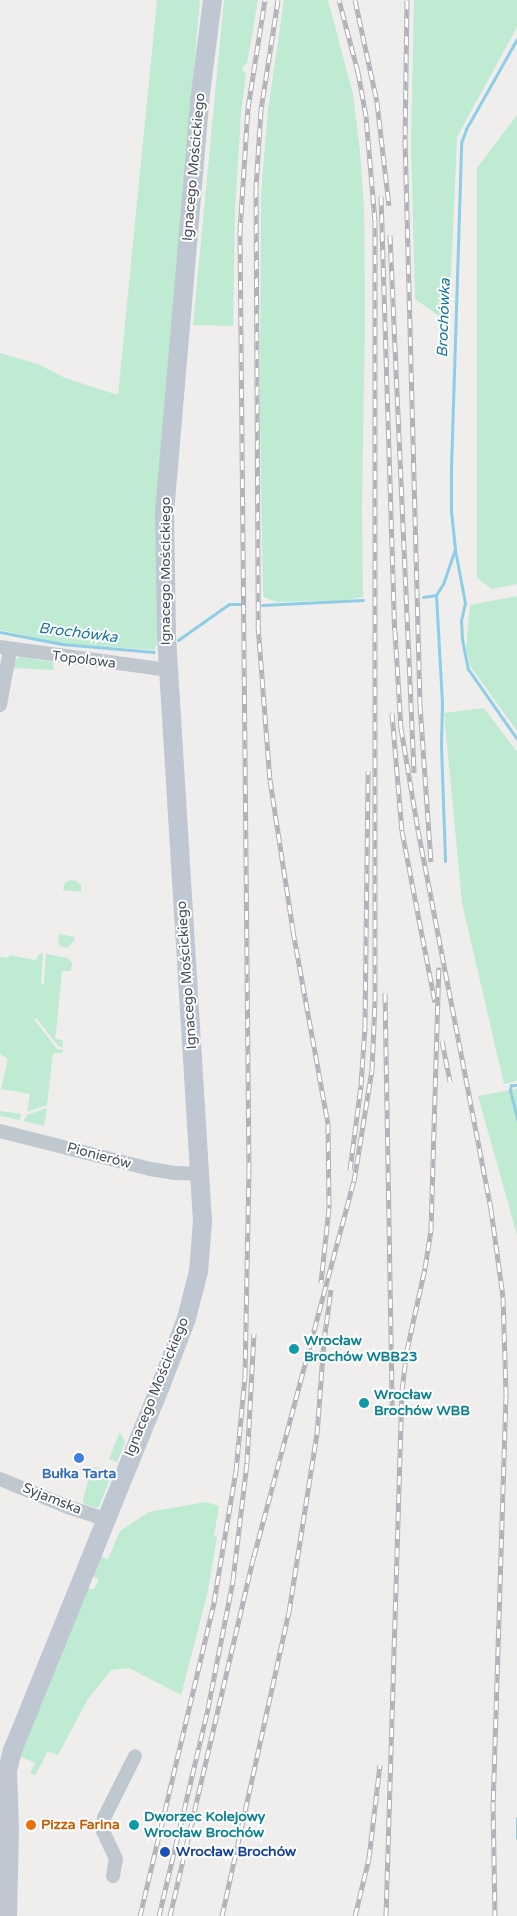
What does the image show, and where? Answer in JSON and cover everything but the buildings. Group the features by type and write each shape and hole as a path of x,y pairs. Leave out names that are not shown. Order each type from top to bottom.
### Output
{"street":[{"name":"Ignacego Mościckiego","path":"7,1916 4,1796 8,1761 19,1728 186,1318 198,1271 202,1221 168,670 164,588 164,512 199,101 212,0"},
{"name":"Topolowa","path":"5,648 168,670"},
{"path":"0,705 5,648"},
{"name":"Pionierów","path":"0,1132 150,1169 199,1174"},
{"name":"Syjamska","path":"0,1479 68,1508 104,1519"},
{"path":"112,1876 116,1859 103,1831 104,1818 134,1756"}],"green space":[{"path":"157,0 200,0 156,511 157,643 154,650 59,643 0,630 0,353 38,364 65,378 118,395"},
{"path":"224,0 258,0 247,64 244,65 242,70 246,73 241,113 235,212 233,326 193,325"},
{"path":"284,0 328,0 353,94 360,151 364,207 365,317 362,508 363,597 346,600 277,602 264,597 263,592 260,416 261,194 268,110"},
{"path":"414,0 517,0 517,27 457,137 449,323 415,299 411,143"},
{"path":"517,115 517,584 492,589 477,578 477,168"},
{"path":"517,596 517,731 470,666 466,648 470,605"},
{"path":"17,658 53,662 54,670 10,668"},
{"path":"484,708 517,752 517,1081 504,1084 462,903 444,713"},
{"path":"70,880 76,881 81,885 81,892 63,890 65,883"},
{"path":"59,934 75,937 67,948 62,947 58,943"},
{"path":"40,953 43,954 41,984 44,984 46,954 68,958 72,963 71,971 62,971 55,1039 63,1040 63,1047 59,1047 37,1019 34,1019 57,1049 63,1050 62,1053 53,1053 47,1105 27,1112 30,1094 1,1089 8,1059 0,1054 0,957 8,958 9,955 36,960"},
{"path":"517,1089 517,1235 478,1096"},
{"path":"47,1108 44,1126 23,1121 27,1115"},
{"path":"0,1111 21,1114 20,1120 0,1116"},
{"path":"120,1432 125,1443 117,1462 109,1459"},
{"path":"95,1467 113,1472 97,1508 84,1504 83,1499 91,1470"},
{"path":"206,1502 219,1506 214,1536 217,1537 207,1595 181,1695 129,1668 111,1670 88,1699 58,1755 48,1751 35,1775 30,1773 35,1763 17,1755 84,1589 94,1589 99,1580 91,1575 100,1556 108,1559 120,1531 149,1512"}],"waterway":[{"name":"Brochówka","path":"423,597 436,595 443,584 455,549 451,510 451,468 461,143 466,129 517,39"},
{"path":"455,550 465,603 461,620 462,639 468,669 517,739"},
{"path":"436,595 442,703 441,745 445,861"},
{"name":"Brochówka","path":"262,605 363,600"},
{"name":"Brochówka","path":"178,640 229,604 240,604"},
{"name":"Brochówka","path":"0,632 62,644 154,652"},
{"path":"517,1085 511,1085 510,1090 517,1119"},
{"path":"517,1818 517,1838"}],"railway":[{"path":"140,1916 214,1602 236,1471 245,1376 249,1171 240,231 248,108 265,0"},
{"path":"278,0 261,110 256,188 258,625 270,780 293,931 328,1124 329,1208 321,1283"},
{"path":"170,1916 254,1556 354,1181 372,1070 375,1001 375,221 366,116 358,72 339,0"},
{"path":"355,0 377,102 389,205"},
{"path":"407,0 405,139 420,705 431,862"},
{"path":"381,196 395,631 401,728 418,830 491,1209 503,1297 506,1395 493,1802 495,1916"},
{"path":"390,235 414,772"},
{"path":"392,713 402,831 435,1002"},
{"path":"350,1170 361,1085 365,1026 368,771"},
{"path":"386,1916 402,1390 407,1350 425,1268 431,1230 439,967"},
{"path":"385,993 392,1415"},
{"path":"442,1041 450,1081"},
{"path":"222,1916 289,1612 317,1434 324,1341 331,1289"},
{"path":"159,1916 208,1708 233,1580 247,1463 254,1333"},
{"path":"355,1916 369,1858 380,1765"}],"place":[{"name":"Wrocław Brochów WBB23","path":"294,1349"},
{"name":"Wrocław Brochów WBB","path":"364,1403"},
{"name":"Bułka Tarta","path":"79,1458"},
{"name":"Pizza Farina","path":"31,1825"},
{"name":"Dworzec Kolejowy Wrocław Brochów","path":"134,1825"},
{"name":"Wrocław Brochów","path":"165,1852"}]}
